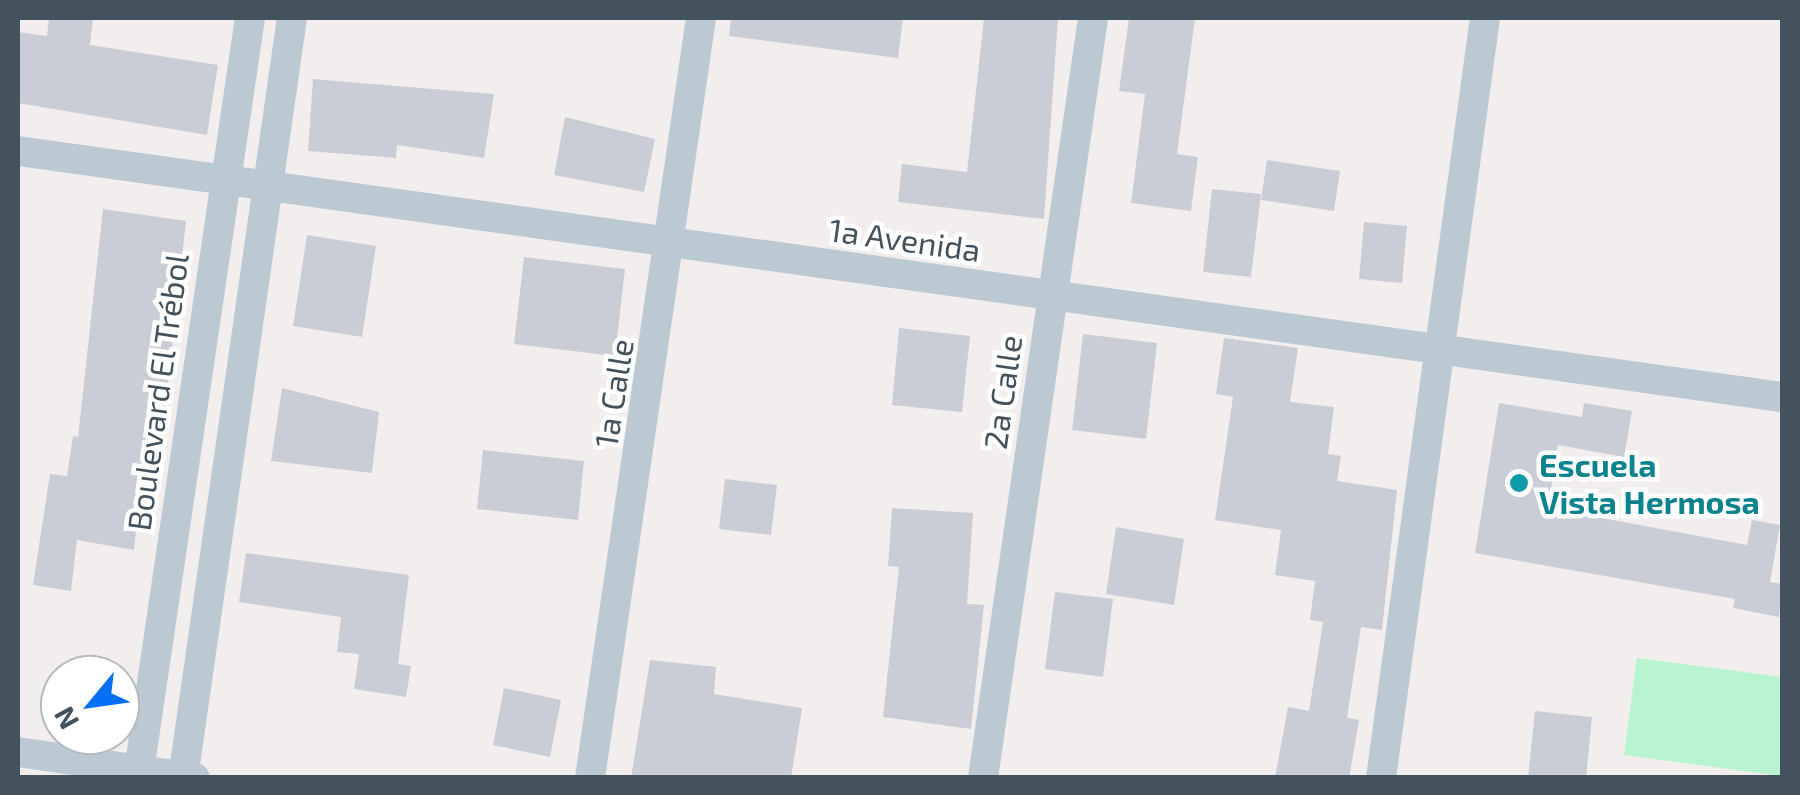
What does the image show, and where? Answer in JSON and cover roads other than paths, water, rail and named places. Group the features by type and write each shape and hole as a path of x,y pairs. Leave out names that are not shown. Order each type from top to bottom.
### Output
{"street":[{"name":"Boulevard El Trébol","path":"138,773 223,179 250,18"},
{"path":"18,752 138,773 187,777 292,18"},
{"name":"1a Calle","path":"590,778 701,18"},
{"name":"2a Calle","path":"983,778 1092,18"},
{"path":"1381,778 1484,18"},
{"name":"1a Avenida","path":"18,151 1782,397"}],"place":[{"name":"Escuela Vista Hermosa","path":"1519,483"}]}
